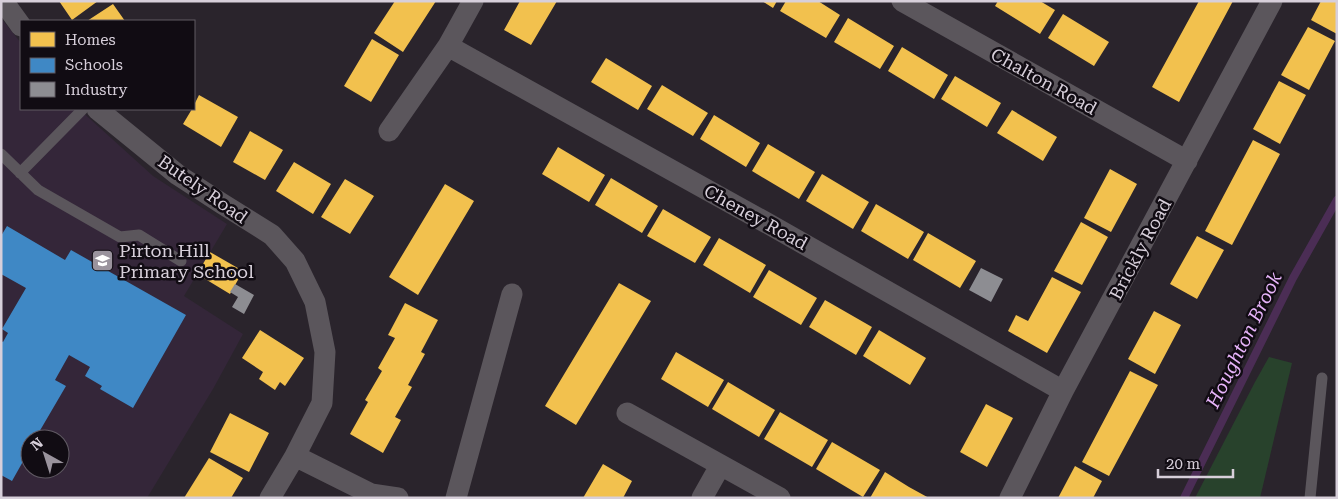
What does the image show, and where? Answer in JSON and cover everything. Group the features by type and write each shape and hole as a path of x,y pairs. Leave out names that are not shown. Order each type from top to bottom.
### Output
{"street":[{"path":"3,1 20,25"},
{"path":"389,131 448,46 474,1"},
{"name":"Chalton Road","path":"902,1 1187,161"},
{"name":"Brickly Road","path":"1010,498 1064,391 1272,1"},
{"name":"Cheney Road","path":"448,46 1064,391"},
{"name":"Butely Road","path":"98,110 178,175 272,235 295,260 315,302 325,352 322,403 295,456 270,498"},
{"path":"456,498 512,294"},
{"path":"627,413 780,498"},
{"path":"295,456 371,494 398,498"},
{"path":"702,498 720,466"}],"lane":[{"path":"20,172 82,110"},
{"path":"1,154 38,190 120,237 139,235 181,261"},
{"path":"1310,498 1322,378"}],"shaded area":[{"name":"Pirton Hill Primary School","path":"1,18 20,42 20,110 80,110 153,176 227,224 184,296 243,334 213,389 147,498 1,498"}],"green space":[{"path":"1269,357 1292,363 1260,498 1195,498 1255,382"}],"building: Homes":[{"path":"59,1 98,1 72,20"},
{"path":"395,1 436,1 403,52 374,33"},
{"path":"520,1 557,1 531,45 504,30"},
{"path":"762,1 777,1 773,8"},
{"path":"786,1 818,1 840,15 826,38 780,11"},
{"path":"998,1 1040,1 1055,10 1040,34 995,6"},
{"path":"1199,1 1233,1 1179,102 1152,87"},
{"path":"1321,1 1337,1 1337,34 1311,20"},
{"path":"113,4 124,20 89,20"},
{"path":"1063,14 1109,42 1094,66 1048,38"},
{"path":"848,18 894,46 880,69 834,42"},
{"path":"1308,27 1335,41 1309,90 1281,75"},
{"path":"372,39 399,55 371,102 344,86"},
{"path":"902,47 948,75 934,99 888,71"},
{"path":"606,58 652,86 638,110 591,82"},
{"path":"955,76 1001,103 987,127 941,99"},
{"path":"1279,81 1306,95 1280,144 1253,129"},
{"path":"662,85 708,113 693,136 647,109"},
{"path":"199,95 238,117 221,147 183,124 191,110 195,110 195,103"},
{"path":"1012,110 1057,137 1043,161 997,133"},
{"path":"714,115 760,143 746,167 700,139"},
{"path":"250,131 283,150 265,180 233,162"},
{"path":"1253,140 1280,154 1232,245 1205,231"},
{"path":"768,144 815,172 799,199 752,171"},
{"path":"558,147 605,175 589,202 542,174"},
{"path":"294,162 331,184 313,214 276,191"},
{"path":"1110,169 1137,184 1111,232 1084,218"},
{"path":"822,174 869,202 853,229 806,201"},
{"path":"611,178 658,206 642,233 595,205"},
{"path":"345,179 374,196 350,234 321,217"},
{"path":"445,184 474,201 418,295 389,277"},
{"path":"876,204 924,232 908,259 861,231"},
{"path":"663,209 711,237 695,263 647,236"},
{"path":"1081,222 1108,237 1082,285 1054,271"},
{"path":"928,233 976,261 960,288 913,260"},
{"path":"1197,236 1224,250 1197,299 1170,284"},
{"path":"719,238 766,265 750,293 703,265"},
{"path":"210,252 243,271 230,294 197,274"},
{"path":"769,270 817,298 801,325 753,297"},
{"path":"1052,277 1081,292 1047,353 1008,331 1016,315 1028,321"},
{"path":"619,283 651,301 576,425 545,406"},
{"path":"825,300 872,327 856,355 809,327"},
{"path":"405,303 438,320 421,352 425,354 408,385 412,387 395,417 401,420 383,453 350,434 368,402 365,400 382,371 378,368 395,338 388,335"},
{"path":"1154,311 1181,325 1155,374 1128,359"},
{"path":"260,330 304,358 285,386 280,382 275,390 259,379 263,372 242,358"},
{"path":"879,330 926,358 910,385 863,356"},
{"path":"676,352 724,380 708,407 661,379"},
{"path":"1130,371 1158,385 1109,476 1082,462"},
{"path":"728,382 775,410 759,437 712,409"},
{"path":"986,404 1013,418 987,467 960,452"},
{"path":"780,412 828,440 812,467 764,439"},
{"path":"230,413 269,433 249,472 210,452"},
{"path":"832,442 880,470 863,497 816,469"},
{"path":"209,458 243,478 231,498 184,498"},
{"path":"603,464 632,481 623,498 583,498"},
{"path":"1075,466 1102,481 1093,498 1058,498"},
{"path":"885,472 909,487 929,498 870,498"}],"building: Schools":[{"path":"7,226 65,260 71,250 186,315 133,408 100,389 102,386 85,376 90,367 69,355 55,380 66,386 41,429 20,429 20,467 12,481 1,475 1,341 3,342 8,333 2,329 26,288 1,274 1,236"}],"building: Industry":[{"path":"981,268 1003,279 991,302 969,290"},
{"path":"235,284 254,295 244,314 232,307 238,297 230,292"}],"waterway":[{"name":"Houghton Brook","path":"1184,498 1293,278 1337,200"}],"place":[{"name":"Pirton Hill Primary School","path":"103,260"}]}
